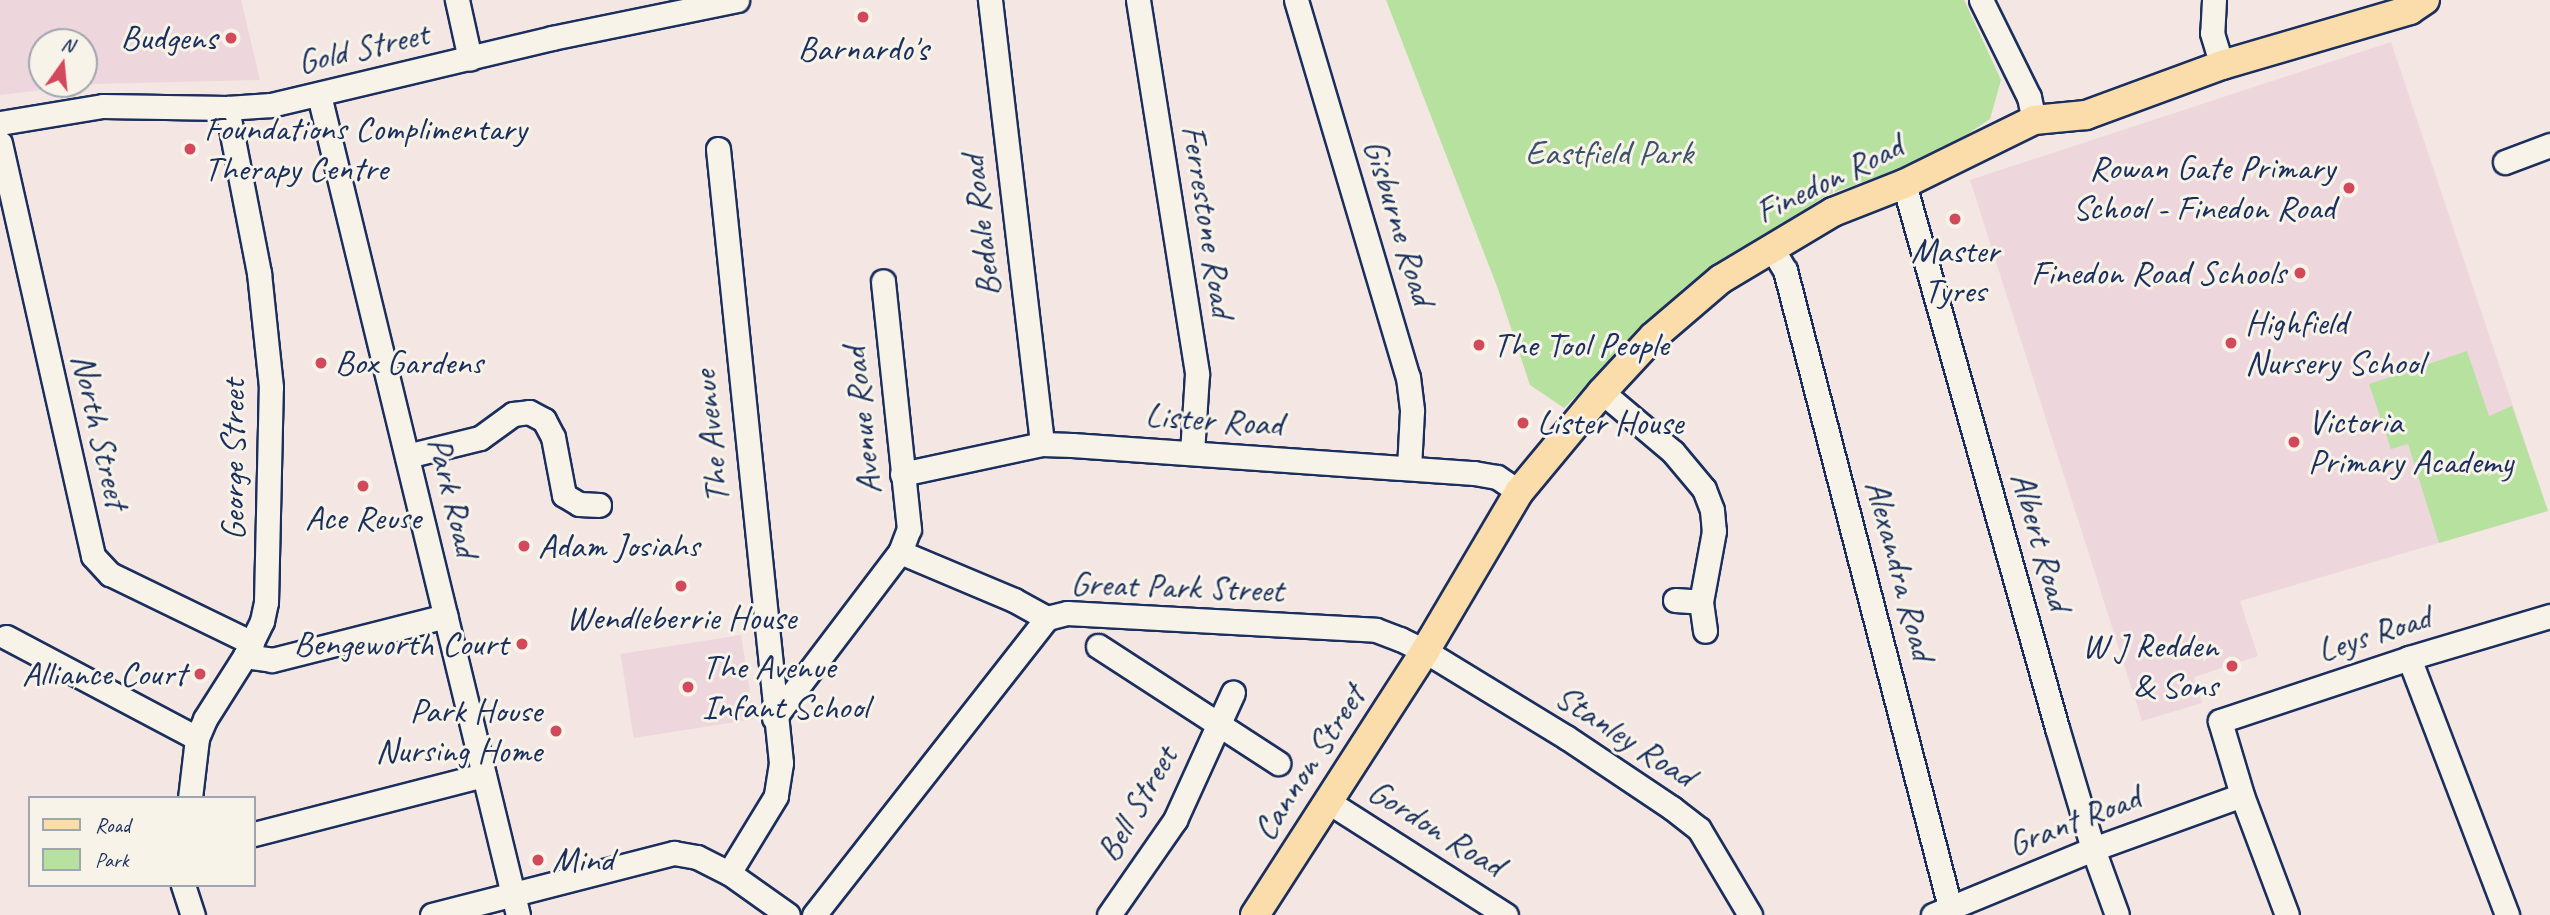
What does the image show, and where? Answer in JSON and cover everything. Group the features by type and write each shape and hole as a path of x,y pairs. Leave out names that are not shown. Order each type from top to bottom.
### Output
{"main road":[{"name":"Finedon Road","path":"1425,651 1520,492 1602,392 1653,337 1711,287 1771,247 1833,212 1904,184 2034,120 2086,115 2222,65 2410,10 2425,0"},
{"name":"Cannon Street","path":"1255,915 1425,651"}],"street":[{"path":"457,0 470,59"},
{"name":"Gold Street","path":"0,123 103,106 227,108 271,105 552,38 737,0"},
{"name":"Bedale Road","path":"990,0 1042,444"},
{"name":"Ferrestone Road","path":"1138,0 1197,374 1192,453"},
{"name":"Gisburne Road","path":"1296,0 1408,377 1412,411 1409,468"},
{"path":"1981,0 2029,97 2034,120"},
{"path":"2214,0 2212,33 2222,65"},
{"name":"Park Road","path":"319,95 515,904"},
{"name":"George Street","path":"190,796 197,738 205,719 249,649 262,621 266,602 271,387 259,273 227,108"},
{"name":"North Street","path":"0,143 93,556 110,574 249,649"},
{"path":"2505,162 2550,145"},
{"name":"The Avenue","path":"718,149 774,718 781,763 776,796 729,873"},
{"name":"Albert Road","path":"1904,184 2093,849 2117,915"},
{"name":"Alexandra Road","path":"1771,247 1785,270 1945,912"},
{"name":"Avenue Road","path":"883,281 909,529 900,552"},
{"path":"1602,392 1673,452 1704,489 1712,510 1714,531 1701,602 1705,631"},
{"path":"407,456 480,438 513,414 529,412 544,420 553,437 564,495 579,504 599,505"},
{"name":"Lister Road","path":"902,474 1042,444 1409,468 1497,477 1520,492"},
{"path":"774,718 900,552 1014,600 1047,618"},
{"path":"1675,600 1701,602"},
{"name":"Great Park Street","path":"814,915 1047,618 1067,613 1109,614 1376,630 1425,651"},
{"path":"249,649 272,660 446,616"},
{"name":"Leys Road","path":"2242,795 2220,721 2409,658 2550,616"},
{"path":"5,637 197,738"},
{"name":"Bell Street","path":"1098,646 1278,763"},
{"name":"Stanley Road","path":"1425,651 1566,737 1681,815 1699,830 1750,915"},
{"path":"2409,658 2507,915"},
{"name":"Bell Street","path":"1109,915 1175,820 1233,694"},
{"path":"256,833 484,775"},
{"path":"2242,795 2287,915"},
{"name":"Grant Road","path":"1945,912 2093,849 2242,795"},
{"name":"Gordon Road","path":"1327,801 1507,915"},
{"path":"432,915 515,904 674,853 697,857 729,873 788,915"},
{"path":"184,887 193,915"}],"shaded area":[{"path":"0,0 241,0 260,80 98,84 98,28 28,28 28,92 0,95"},
{"name":"Finedon Road Schools","path":"2391,42 2548,511 2240,601 2258,656 2194,677 2202,703 2142,721 1970,180"},
{"name":"The Avenue Infant School","path":"741,635 754,719 634,738 621,654"}],"green space":[{"name":"Eastfield Park","path":"1386,0 1964,0 2001,80 1990,119 1936,155 1827,195 1685,287 1564,408 1530,385 1498,289"},
{"path":"2467,351 2489,416 2512,406 2548,511 2439,543 2408,444 2391,449 2369,384"}],"place":[{"name":"Barnardo's","path":"863,17"},
{"name":"Budgens","path":"231,38"},
{"name":"Foundations Complimentary Therapy Centre","path":"190,149"},
{"name":"Rowan Gate Primary School - Finedon Road","path":"2349,188"},
{"name":"Master Tyres","path":"1955,219"},
{"name":"Finedon Road Schools","path":"2300,273"},
{"name":"Highfield Nursery School","path":"2231,343"},
{"name":"The Tool People","path":"1479,345"},
{"name":"Box Gardens","path":"321,363"},
{"name":"Lister House","path":"1523,423"},
{"name":"Victoria Primary Academy","path":"2294,442"},
{"name":"Ace Reuse","path":"363,486"},
{"name":"Adam Josiahs","path":"524,546"},
{"name":"Wendleberrie House","path":"681,586"},
{"name":"Bengeworth Court","path":"522,644"},
{"name":"W J Redden & Sons","path":"2232,666"},
{"name":"Alliance Court","path":"200,674"},
{"name":"The Avenue Infant School","path":"688,687"},
{"name":"Park House Nursing Home","path":"556,731"},
{"name":"Mind","path":"538,860"}]}
